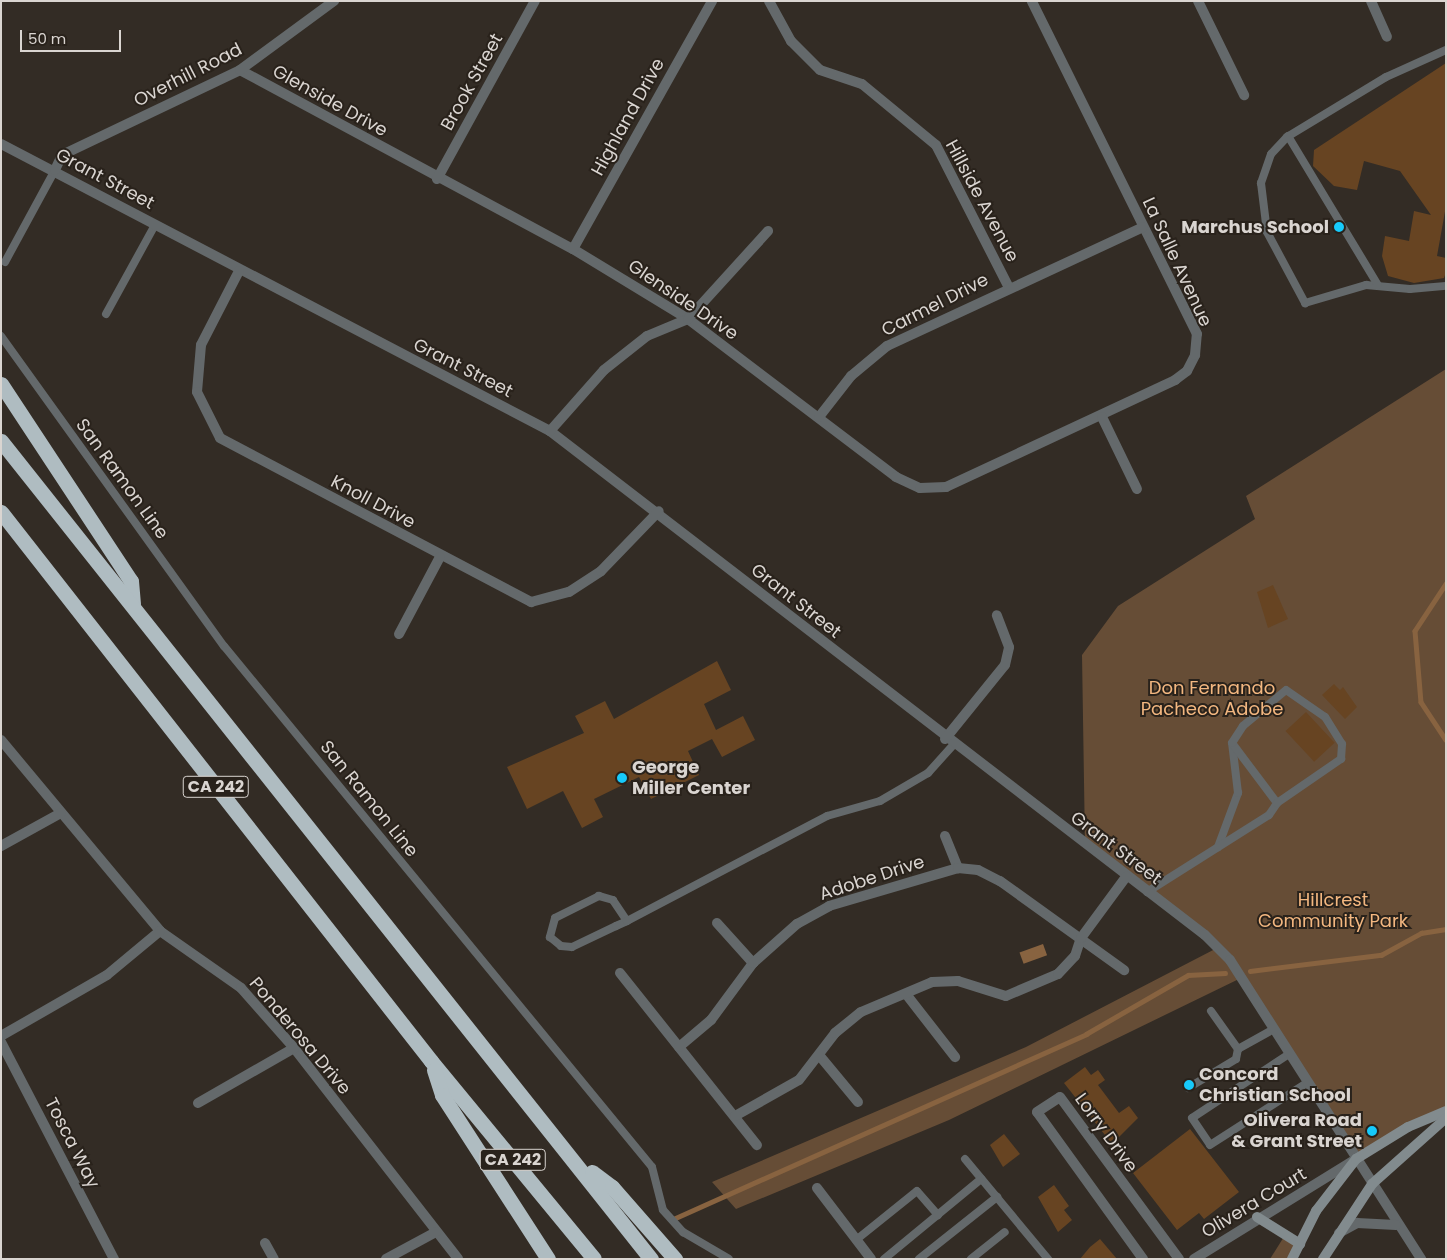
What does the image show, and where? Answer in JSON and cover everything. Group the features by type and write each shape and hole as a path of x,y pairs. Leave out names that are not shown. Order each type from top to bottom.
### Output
{"highway":[{"path":"1,384 131,580 133,604"},
{"name":"CA 242","path":"1,441 574,1158 651,1259"},
{"name":"CA 242","path":"1,512 431,1061 594,1259"},
{"path":"431,1061 442,1095 548,1259"},
{"path":"574,1158 612,1187 675,1259"}],"street":[{"name":"Overhill Road","path":"55,170 62,155 240,70 334,1"},
{"name":"Brook Street","path":"437,179 535,1"},
{"name":"Highland Drive","path":"573,249 712,1"},
{"name":"Hillside Avenue","path":"769,1 792,41 820,70 862,84 936,145 1008,286"},
{"name":"La Salle Avenue","path":"1032,1 1196,334 1195,355 1187,371 1175,380 1102,417"},
{"path":"1198,1 1244,95"},
{"path":"1371,1 1387,36"},
{"name":"Glenside Drive","path":"240,70 437,179 573,249 688,318 896,477 920,488 946,487 1102,417"},
{"name":"Grant Street","path":"1,144 55,170 239,271 550,431 659,511 949,742 1147,892 1230,960 1356,1158 1396,1225 1421,1259"},
{"name":"Carmel Drive","path":"819,417 851,376 887,346 1008,286 1143,227"},
{"path":"550,431 604,370 647,336 688,318 768,231"},
{"name":"Knoll Drive","path":"239,271 201,345 197,392 220,438 440,557 531,602 569,592 601,571 659,511"},
{"path":"1102,417 1137,490"},
{"path":"399,634 440,557"},
{"path":"949,742 1005,665 1009,648 997,615"},
{"name":"Ponderosa Drive","path":"1,740 160,931 241,988 294,1048 458,1259"},
{"path":"1,846 61,813"},
{"path":"945,836 958,868"},
{"name":"Adobe Drive","path":"679,1047 711,1020 752,963 797,924 829,906 958,868 978,870 1000,881 1124,970"},
{"path":"735,1116 798,1080 835,1033 861,1012 932,982 958,981 1006,996 1058,974 1075,956 1081,938 1126,877"},
{"path":"717,923 752,963"},
{"path":"1,1036 107,975 160,931"},
{"path":"620,973 757,1145"},
{"path":"906,994 954,1057"},
{"name":"Tosca Way","path":"1,1042 114,1259"},
{"path":"198,1103 294,1048"},
{"path":"819,1055 858,1102"},
{"name":"Lorry Drive","path":"1143,1259 1037,1112 1060,1097 1179,1259"},
{"path":"1292,1259 1316,1211 1356,1158 1408,1127 1446,1111"},
{"path":"1323,1259 1336,1235 1372,1184 1446,1118"},
{"name":"Olivera Court","path":"1194,1259 1256,1217 1356,1158"},
{"path":"817,1188 871,1259"},
{"path":"1256,1217 1300,1244"},
{"path":"1336,1235 1357,1223 1396,1225"},
{"path":"386,1259 436,1232"},
{"path":"265,1243 274,1259"}],"lane":[{"path":"1446,50 1386,77 1276,144 1266,166 1263,208 1267,232 1300,301 1310,304 1348,288 1378,285 1410,289 1446,286"},
{"path":"1288,136 1378,285"},
{"path":"5,262 55,170"},
{"path":"106,314 155,225"},
{"path":"1,330 12,351"},
{"name":"San Ramon Line","path":"1,336 224,646 652,1167 664,1210 683,1232 729,1259"},
{"path":"1147,892 1269,815 1277,803 1341,760 1342,744 1325,716 1286,690 1243,726 1232,743 1238,793 1218,847"},
{"path":"626,921 613,900 599,896 555,918 550,937 560,946 572,947 626,921 827,816 880,801 928,773 949,742"},
{"path":"1232,743 1277,803"},
{"path":"1188,1088 1236,1059 1238,1049 1211,1011"},
{"path":"1238,1049 1274,1028"},
{"path":"1289,1054 1192,1118 1210,1145 1308,1082"},
{"path":"965,1159 1048,1259"},
{"path":"884,1259 981,1179"},
{"path":"856,1240 917,1191 938,1215"},
{"path":"919,1259 997,1197"},
{"path":"971,1259 1005,1232"}],"green space":[{"path":"1446,369 1446,1111 1356,1159 1241,978 949,1120 736,1209 712,1182 1026,1047 1217,948 1085,845 1082,655 1118,606 1255,519 1246,496"},
{"path":"1287,1232 1300,1244 1292,1259 1270,1259"}],"shaded area":[{"path":"1043,944 1047,955 1024,964 1020,953"}],"building":[{"path":"1446,63 1446,206 1437,256 1446,258 1446,272 1444,278 1414,283 1388,276 1382,256 1385,236 1409,241 1414,211 1431,215 1400,171 1364,161 1357,190 1334,186 1313,166 1314,150"},
{"path":"1273,585 1288,619 1268,628 1257,592"},
{"path":"717,661 731,690 704,704 716,730 743,716 755,740 722,757 712,739 688,751 699,775 651,799 639,777 594,799 603,817 582,828 563,791 527,809 507,767 584,733 575,716 605,701 614,719"},
{"path":"1334,684 1340,690 1343,687 1357,707 1345,719 1322,695"},
{"path":"1306,712 1335,743 1314,762 1286,731"},
{"path":"1085,1067 1091,1075 1098,1070 1105,1080 1098,1085 1119,1113 1129,1106 1138,1118 1112,1144 1064,1083"},
{"path":"1190,1129 1239,1192 1204,1219 1199,1213 1177,1230 1133,1173"},
{"path":"1004,1134 1020,1154 1003,1167 990,1145"},
{"path":"1054,1185 1069,1206 1064,1210 1072,1220 1058,1232 1038,1197"},
{"path":"1100,1239 1117,1259 1080,1259 1090,1247"}],"waterway":[{"path":"1446,584 1415,631 1421,702 1446,740"},
{"path":"1250,971 1381,955 1421,933 1446,929"},
{"path":"671,1220 1086,1034 1188,975 1225,973"}],"place":[{"name":"Marchus School","path":"1339,227"},
{"name":"George Miller Center","path":"622,778"},
{"name":"Concord Christian School","path":"1189,1085"},
{"name":"Olivera Road & Grant Street","path":"1372,1131"}],"park label":[{"name":"Don Fernando Pacheco Adobe","path":"1212,700"},
{"name":"Hillcrest Community Park","path":"1333,911"}]}
